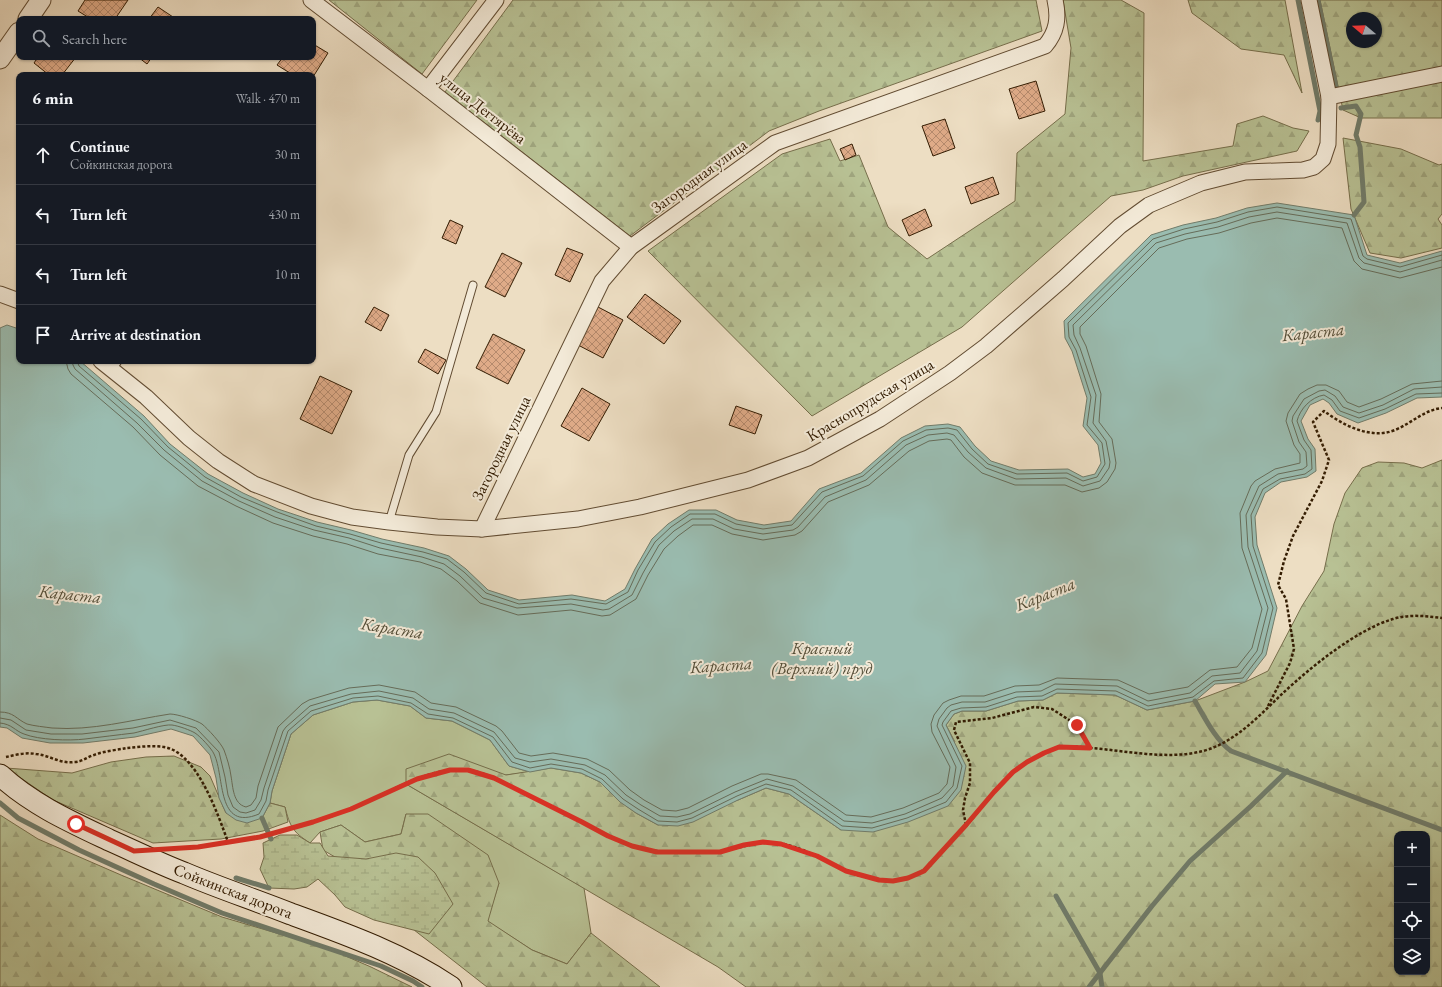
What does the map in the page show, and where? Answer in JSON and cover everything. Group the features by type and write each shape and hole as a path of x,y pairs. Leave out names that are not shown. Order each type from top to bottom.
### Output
{"main road":[{"name":"Сойкинская дорога","path":"0,775 49,810 76,824 184,873 357,939 397,956 435,976 450,987"}],"street":[{"path":"30,16 41,0"},
{"name":"улица Дегтярёва","path":"311,0 631,246"},
{"path":"428,89 496,0"},
{"name":"Загородная улица","path":"482,529 602,281 631,246 775,143 1045,46 1052,38 1056,27 1055,0"},
{"name":"Краснопрудская улица","path":"111,364 189,438 218,461 254,484 311,506 352,517 437,527 482,529 578,519 640,507 748,480 808,458 880,419 950,373 986,346 1063,279 1120,226 1149,205 1201,183 1245,172 1303,170 1314,167 1323,159 1328,144 1329,97 1309,0"},
{"path":"0,58 16,36"},
{"path":"1329,97 1442,74"},
{"path":"0,294 16,299"}],"lane":[{"path":"389,522 409,455 436,412 473,286"}],"path":[{"path":"1267,708 1290,663 1294,649 1286,599 1278,585 1293,536 1322,481 1329,460 1313,422 1324,410 1352,428 1376,434 1394,430 1429,410 1442,408"},
{"path":"173,849 198,847 260,837 275,833 351,809 417,779 450,770 468,770 494,778 608,836 632,846 657,852 720,852 744,845 763,842 781,844 817,856 846,871 879,880 893,881 908,878 924,871 1013,772 1027,762 1044,753 1059,747 1119,750 1146,754 1188,753 1218,746 1242,731 1317,663 1368,630 1393,619 1410,616 1442,618"},
{"path":"966,825 963,810 970,783 970,763 954,730 956,722 992,718 1034,707 1052,709 1077,725 1090,748"},
{"path":"0,758 22,754 36,754 62,762 74,762 85,760 94,755 127,748 147,746 165,747 180,755 194,769 203,782 214,804 228,842"}],"green space":[{"path":"329,0 477,0 422,74"},
{"path":"513,0 1036,0 1042,31 819,111 769,131 630,236 445,92"},
{"path":"1063,0 1121,0 1144,13 1143,161 1233,146 1237,124 1263,116 1293,128 1309,131 1297,151 1183,176 1143,190 1111,196 962,327 812,416 648,251 782,154 830,139 840,161 859,155 888,227 927,259 1015,201 1017,153 1065,114 1071,48"},
{"path":"1188,0 1285,0 1302,93 1284,55 1241,49 1192,13"},
{"path":"1320,0 1442,0 1442,118 1361,118 1343,110"},
{"path":"1343,138 1401,149 1439,165 1442,164 1442,214 1438,219 1442,225 1442,248 1401,258 1370,253 1351,209"},
{"path":"1442,460 1442,987 746,987 718,967 406,784 406,769 449,754 506,775 551,768 581,773 600,782 621,802 636,813 658,825 738,800 766,788 789,794 841,830 955,742 946,725 954,714 962,711 986,711 1018,701 1043,700 1057,693 1115,695 1147,710 1195,701 1245,682 1268,671 1302,606 1324,571 1334,524 1345,493 1362,468 1378,462 1404,463 1422,468"},
{"path":"377,700 410,706 426,718 452,721 490,740 509,766 530,772 406,784 584,888 591,933 567,964 532,950 487,921 499,883 406,814 401,834 365,842 341,825 320,832 310,843 300,836 293,828 285,807 270,803 272,791 291,734 313,715 353,702"},
{"path":"174,756 201,767 210,776 226,813 262,818 270,803 285,807 288,822 263,831 221,839 153,843 53,800 6,768 72,773 111,762 146,757"},
{"path":"406,814 428,814 488,855 499,883 488,921 532,950 567,964 591,933 660,987 487,987 386,908 364,874 323,850 320,832 341,825 365,842 401,834"},
{"path":"0,815 38,839 121,875 222,917 327,948 412,987 0,987"},
{"path":"280,835 297,835 310,843 320,843 328,856 366,859 396,853 418,857 435,873 453,904 429,934 374,920 345,907 318,879 307,887 294,889 269,888 260,869 264,857 263,843"}],"water":[{"name":"Красный (Верхний) пруд","path":"1277,203 1354,215 1367,255 1400,263 1442,251 1442,397 1417,398 1386,413 1358,423 1337,414 1329,403 1323,399 1310,405 1301,421 1308,439 1315,449 1316,471 1307,477 1281,482 1265,493 1255,517 1257,545 1277,608 1266,655 1245,682 1215,684 1195,701 1147,710 1115,695 1057,693 1043,700 1018,701 986,711 962,711 954,714 946,725 966,766 961,790 948,806 908,822 873,832 841,830 789,794 766,788 693,822 678,826 658,825 620,802 600,782 581,773 551,768 530,772 509,766 490,740 452,721 426,718 410,706 377,700 353,702 313,715 291,734 272,791 270,803 262,818 247,823 236,820 226,813 219,798 210,755 193,736 171,729 135,737 83,743 50,743 22,738 7,728 0,727 0,328 7,325 16,328 16,364 83,364 144,416 170,444 208,474 243,493 278,509 317,522 424,548 449,556 466,569 488,590 519,600 572,595 605,601 625,589 652,539 668,524 689,510 716,510 737,520 764,525 791,521 819,489 861,473 901,438 925,426 948,424 960,427 975,446 991,461 1019,470 1068,469 1083,477 1095,474 1101,463 1098,445 1083,426 1087,398 1072,351 1065,338 1064,321 1151,235 1183,225 1216,218 1247,208"}],"building":[{"path":"85,0 128,0 117,16 86,16 78,11"},
{"path":"158,7 172,16 151,16"},
{"path":"316,46 328,53 316,72 288,72 277,65 281,60 316,60"},
{"path":"36,60 74,60 64,72 45,72 34,63"},
{"path":"142,60 150,60 147,64"},
{"path":"1036,81 1045,111 1019,119 1009,89"},
{"path":"945,119 955,148 933,156 922,126"},
{"path":"852,144 856,155 845,160 840,149"},
{"path":"993,177 999,194 971,204 965,187"},
{"path":"925,209 932,226 909,236 902,220"},
{"path":"450,220 463,226 456,244 442,238"},
{"path":"567,248 583,254 570,282 555,275"},
{"path":"502,253 522,263 505,297 485,287"},
{"path":"645,294 681,321 664,344 627,317"},
{"path":"374,307 389,315 381,331 365,322"},
{"path":"598,307 623,320 603,358 578,345"},
{"path":"493,334 525,350 508,384 476,368"},
{"path":"425,349 446,360 438,374 418,362"},
{"path":"320,376 352,391 332,434 300,419"},
{"path":"582,388 610,404 589,441 561,426"},
{"path":"736,406 762,415 755,434 729,425"}],"waterway":[{"path":"1298,0 1320,111 1318,120"},
{"path":"1318,0 1336,87"},
{"path":"1341,108 1356,106 1361,114 1356,135 1360,147 1364,202 1354,215"},
{"path":"1195,701 1220,741 1231,751 1442,830"},
{"path":"1089,987 1152,906 1190,861 1287,771"},
{"path":"0,803 18,818 79,850 154,884 222,913 381,966 413,981 422,987"},
{"path":"262,818 271,839"},
{"path":"236,878 269,888"},
{"path":"1056,896 1100,973 1102,987"}],"route":[{"path":"76,824 134,851 198,847 260,837 313,822 351,809 417,779 450,770 468,770 494,778 608,836 632,846 657,852 720,852 744,845 763,842 781,844 797,848 817,856 846,871 879,880 893,881 908,878 924,871 994,792 1013,772 1027,762 1059,747 1090,748 1077,725"}],"water label":[{"name":"Караста","path":"1313,332"},
{"name":"Караста","path":"70,594"},
{"name":"Караста","path":"1045,594"},
{"name":"Караста","path":"392,628"},
{"name":"Караста","path":"721,665"}]}
